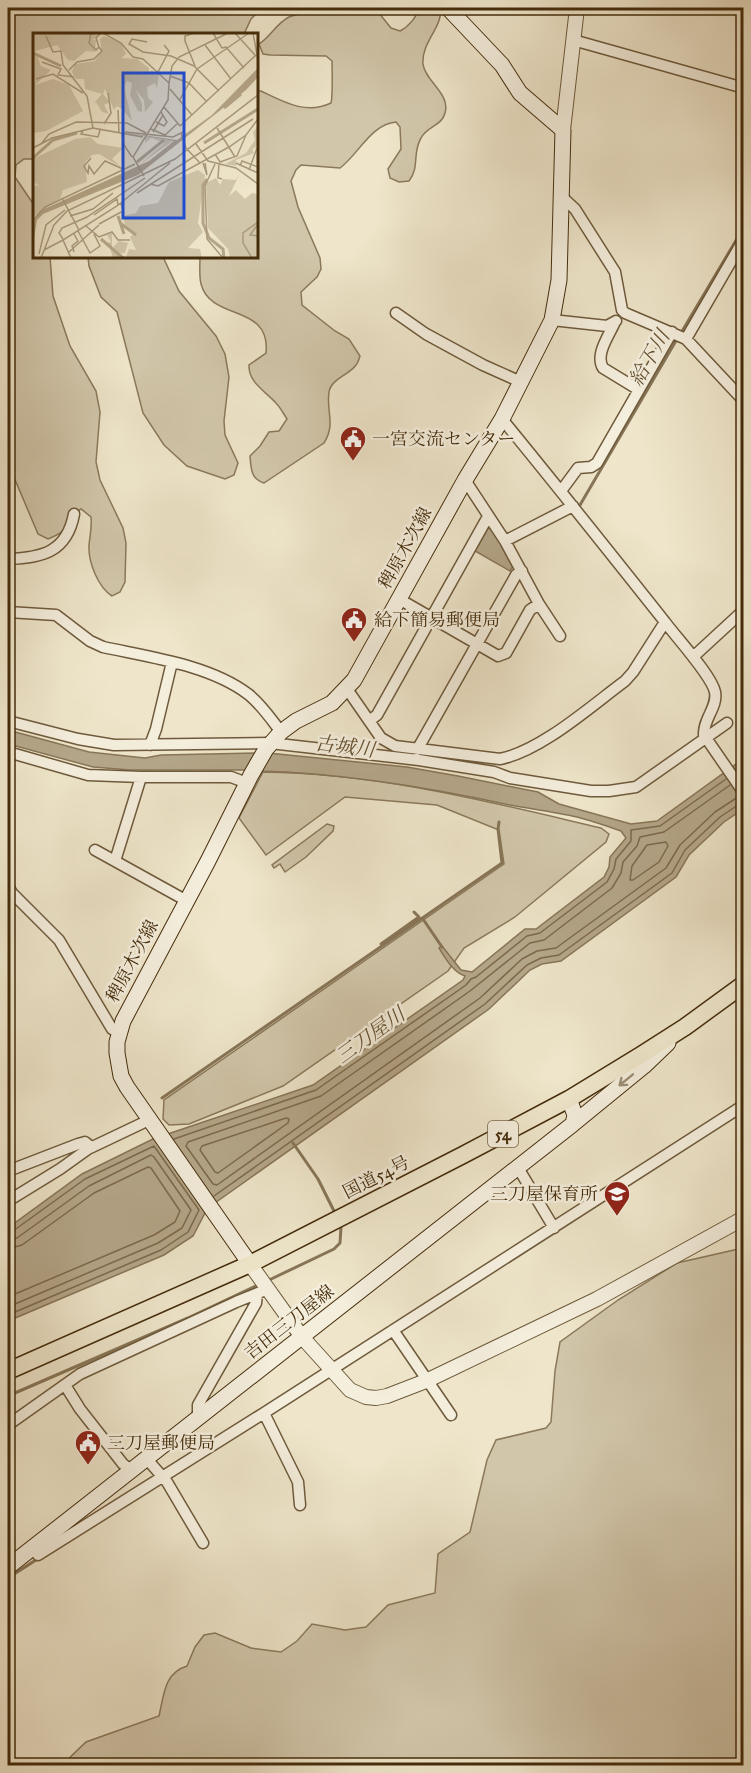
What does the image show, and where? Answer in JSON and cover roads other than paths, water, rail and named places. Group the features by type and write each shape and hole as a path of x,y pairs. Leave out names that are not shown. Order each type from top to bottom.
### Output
{"highway":[{"name":"国道54号","path":"8,1371 257,1277 569,1099 685,1027 744,984"}],"main road":[{"path":"448,8 502,65 520,93 563,130"},
{"name":"稗原木次線","path":"257,1277 150,1123 121,1076 117,1053 118,1032 249,779 272,741 296,721 332,703 359,671 465,480 502,419 552,320 559,280 563,130"},
{"name":"吉田三刀屋線","path":"8,1567 573,1124 644,1066 685,1027"},
{"path":"569,1099 575,1115 573,1124"}],"street":[{"path":"563,130 577,8"},
{"path":"573,40 744,88"},
{"path":"561,196 575,209 615,272 623,311 614,324 599,357 600,363 603,368 639,390"},
{"path":"561,491 578,468 591,467 597,463 639,390 744,239"},
{"path":"623,311 679,335 744,401"},
{"path":"396,313 426,334 483,365 521,382"},
{"path":"552,320 607,326 614,324"},
{"path":"502,419 693,657 713,686 714,705 704,727 706,739 744,794"},
{"path":"465,480 506,541 539,604 560,636"},
{"path":"506,541 573,506"},
{"path":"8,559 28,558 55,548 68,536 74,514"},
{"path":"369,721 377,715 486,520 490,518"},
{"path":"417,750 516,575 522,571"},
{"path":"399,599 498,656 504,655 530,610 539,604"},
{"path":"693,657 744,610"},
{"path":"8,612 56,615 90,641 103,647 203,671 241,689 261,706 272,741"},
{"path":"347,688 381,738 388,742 402,748 500,759 527,750 625,681 665,622"},
{"path":"150,745 172,662"},
{"path":"8,721 78,739 114,745 272,741 419,760 494,772 510,778 609,791 636,787 727,723"},
{"path":"8,752 88,775 249,779"},
{"path":"116,861 141,777"},
{"path":"95,850 187,901"},
{"path":"8,886 59,940 112,1029 118,1032"},
{"path":"33,1547 38,1555 333,1372 393,1330 744,1105"},
{"path":"8,1201 91,1147 150,1123"},
{"path":"8,1171 78,1144 86,1142 91,1147"},
{"path":"517,1166 554,1228"},
{"path":"257,1277 302,1337 350,1390 366,1397 376,1398 426,1381 597,1299 744,1218"},
{"path":"8,1425 80,1374 236,1302 257,1277"},
{"path":"198,1417 198,1405 256,1304 257,1277"},
{"path":"393,1330 451,1415"},
{"path":"65,1385 123,1464 131,1470"},
{"path":"264,1413 298,1482 300,1505"},
{"path":"146,1458 172,1490 203,1543"}],"water":[{"path":"488,528 492,528 515,563 510,571 475,551"},
{"path":"8,730 89,752 145,758 161,755 262,753 251,770 130,770 93,767 8,744"},
{"path":"268,753 407,767 458,776 538,792 559,804 631,824 657,821 743,759 743,809 724,822 689,855 676,877 561,961 542,964 530,970 489,1009 212,1205 162,1136 313,1085 463,980 465,976 453,968 439,948 442,946 461,970 472,972 525,929 536,929 604,877 609,867 610,857 626,838 621,831 577,817 448,792 353,778 258,771"},
{"path":"157,1137 207,1209 193,1236 164,1255 8,1321 8,1228 82,1174"}],"waterway":[{"name":"給下川","path":"681,333 744,227"},
{"name":"給下川","path":"580,505 677,339"},
{"path":"162,1098 502,863 499,822"},
{"path":"381,944 419,917 414,912"},
{"path":"423,919 442,947"},
{"path":"293,1143 318,1179 334,1211"},
{"path":"267,1281 334,1249 340,1243 341,1227"},
{"path":"8,1396 258,1285"},
{"path":"8,1578 39,1558"}],"place":[{"name":"一宮交流センター","path":"353,462"},
{"name":"給下簡易郵便局","path":"354,643"},
{"name":"三刀屋保育所","path":"617,1217"},
{"name":"三刀屋郵便局","path":"88,1466"}],"water label":[{"name":"古城川","path":"345,746"},
{"name":"三刀屋川","path":"370,1035"}]}
